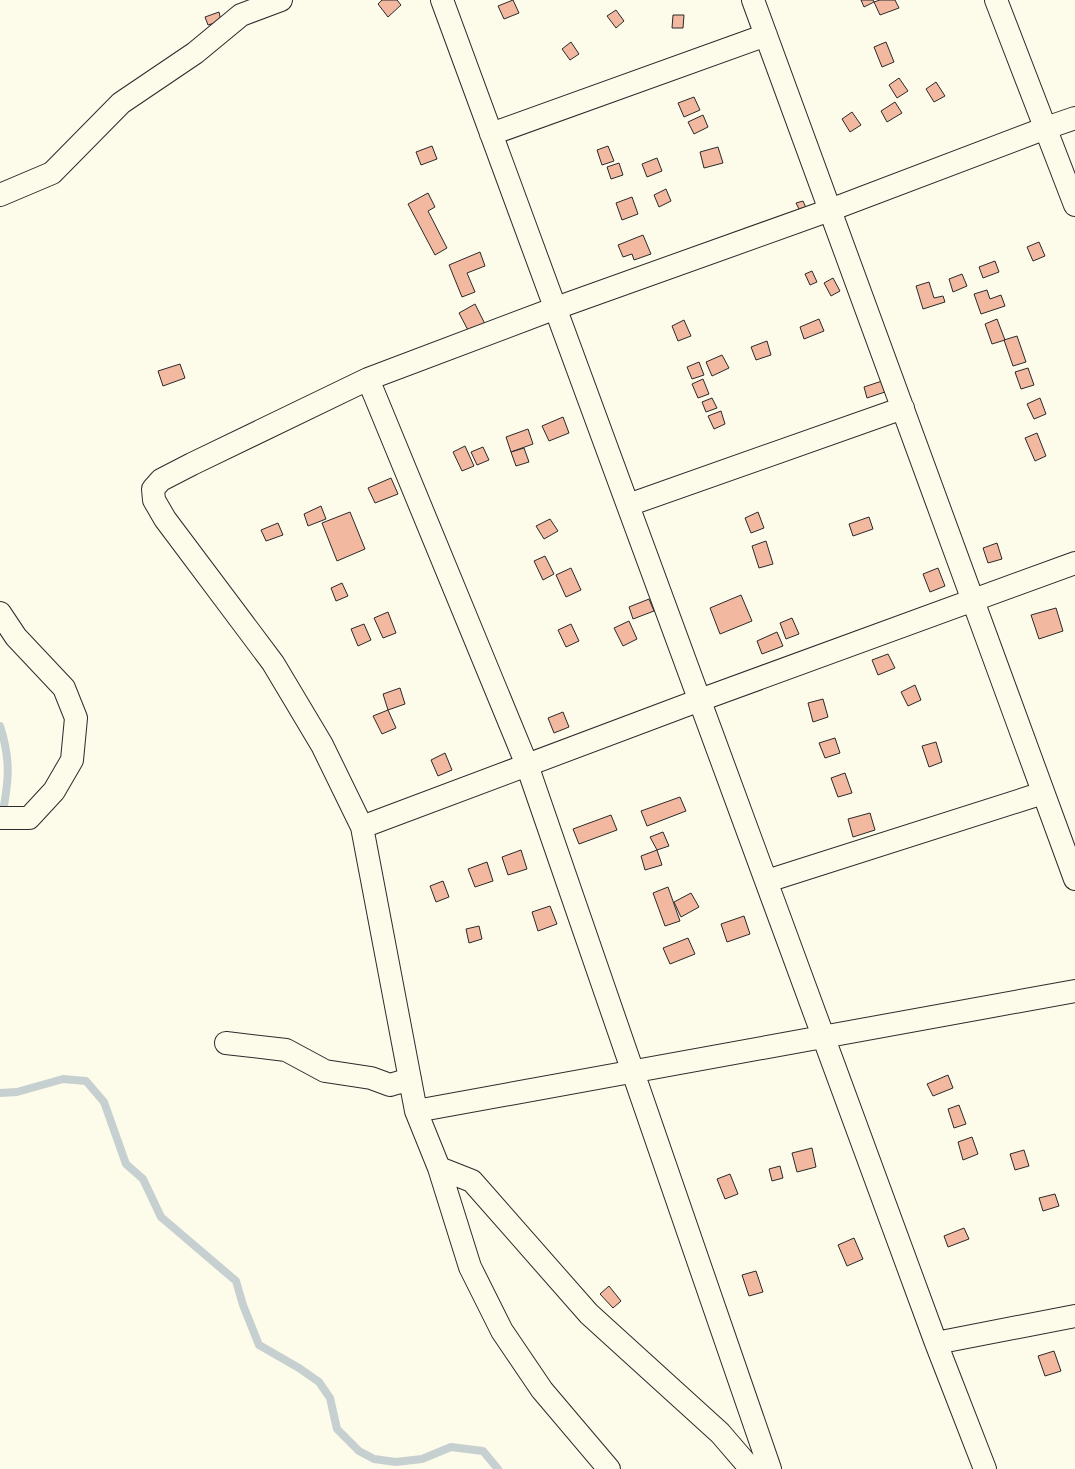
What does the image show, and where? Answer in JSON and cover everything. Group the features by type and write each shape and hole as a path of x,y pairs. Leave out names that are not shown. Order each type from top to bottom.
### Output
{"street":[{"path":"0,196 52,173 121,103 196,53 240,8 281,0"},
{"path":"442,0 936,1343 985,1469"},
{"path":"753,0 1075,879"},
{"path":"996,0 1075,205"},
{"path":"492,134 766,35"},
{"path":"609,1469 542,1390 502,1331 470,1267 439,1168 416,1111 362,827 322,745 273,663 157,507 152,494 155,485 168,477 368,379 556,308 830,210 1075,118"},
{"path":"368,379 526,765 634,1072 770,1469"},
{"path":"628,504 903,408"},
{"path":"362,827 700,700 1075,563"},
{"path":"0,613 16,636 64,688 76,718 72,760 54,791 29,818 0,818"},
{"path":"766,881 1043,793"},
{"path":"416,1111 1075,990"},
{"path":"226,1043 286,1050 325,1071 371,1078 390,1085 410,1079"},
{"path":"439,1168 472,1181 589,1314 720,1433 751,1469"},
{"path":"936,1343 1075,1316"}],"building":[{"path":"382,0 397,0 401,5 388,17 378,4"},
{"path":"513,0 519,13 504,19 498,6"},
{"path":"861,0 873,0 874,2 864,7"},
{"path":"880,0 895,0 899,8 880,15 874,2"},
{"path":"616,10 624,21 616,28 607,16"},
{"path":"219,12 221,21 208,25 205,17"},
{"path":"673,15 684,15 683,28 672,28"},
{"path":"571,42 579,54 570,60 562,49"},
{"path":"886,42 894,62 882,67 874,47"},
{"path":"899,78 908,91 897,98 889,85"},
{"path":"936,82 945,96 934,102 926,89"},
{"path":"694,97 700,110 684,117 678,103"},
{"path":"895,102 902,113 887,122 881,111"},
{"path":"852,112 861,125 850,132 842,119"},
{"path":"703,115 708,127 694,134 688,122"},
{"path":"432,146 437,159 421,165 416,152"},
{"path":"608,146 614,161 602,165 597,150"},
{"path":"718,147 723,163 704,168 700,152"},
{"path":"657,158 662,171 647,177 642,164"},
{"path":"619,163 623,175 611,179 607,167"},
{"path":"666,189 671,201 659,207 654,195"},
{"path":"428,193 435,207 428,211 447,248 435,255 408,204"},
{"path":"632,197 638,214 622,220 616,203"},
{"path":"803,201 807,210 801,213 796,203"},
{"path":"643,235 651,254 634,260 632,254 623,257 618,245"},
{"path":"1039,242 1045,256 1033,261 1027,247"},
{"path":"480,252 485,266 467,273 475,292 462,297 449,265"},
{"path":"995,261 999,272 983,278 979,267"},
{"path":"812,271 817,282 810,285 805,274"},
{"path":"962,274 967,286 953,292 949,279"},
{"path":"833,278 840,291 831,296 824,283"},
{"path":"929,282 934,298 943,296 945,302 923,309 916,286"},
{"path":"987,290 990,299 1001,295 1005,306 981,314 974,294"},
{"path":"475,304 486,326 470,334 459,313"},
{"path":"819,319 824,331 804,339 800,327"},
{"path":"997,319 1005,340 992,344 985,324"},
{"path":"684,320 691,336 678,341 672,326"},
{"path":"1017,336 1026,362 1013,366 1004,340"},
{"path":"767,341 771,355 756,360 751,347"},
{"path":"722,355 729,368 712,376 706,362"},
{"path":"699,362 704,375 692,379 687,367"},
{"path":"180,364 185,378 163,386 158,371"},
{"path":"1028,368 1034,385 1021,389 1015,372"},
{"path":"703,379 709,394 698,398 692,384"},
{"path":"882,381 885,392 867,398 864,387"},
{"path":"712,398 717,408 706,412 702,402"},
{"path":"1040,398 1046,414 1034,419 1027,404"},
{"path":"721,411 725,424 714,429 708,416"},
{"path":"563,417 569,433 549,441 542,426"},
{"path":"528,429 533,444 511,452 506,437"},
{"path":"1037,433 1046,456 1035,461 1025,438"},
{"path":"465,446 474,466 462,471 453,452"},
{"path":"483,447 489,460 477,465 471,452"},
{"path":"524,448 529,462 516,466 511,452"},
{"path":"391,478 398,494 375,503 368,488"},
{"path":"321,506 326,519 308,526 304,514"},
{"path":"350,512 365,549 337,561 322,523"},
{"path":"758,512 764,528 751,533 745,518"},
{"path":"869,517 873,529 853,536 849,524"},
{"path":"550,519 558,531 544,539 536,526"},
{"path":"278,523 283,535 266,541 261,530"},
{"path":"766,541 773,564 759,568 752,546"},
{"path":"997,543 1002,559 988,563 983,548"},
{"path":"545,556 554,574 543,580 534,561"},
{"path":"571,568 581,590 566,597 556,575"},
{"path":"938,568 945,586 930,592 923,574"},
{"path":"342,583 348,596 336,601 331,588"},
{"path":"741,595 752,621 720,634 710,608"},
{"path":"649,599 654,611 633,619 629,607"},
{"path":"1056,608 1063,631 1039,639 1031,615"},
{"path":"388,612 396,633 383,638 374,618"},
{"path":"792,618 799,634 786,639 780,623"},
{"path":"629,621 637,639 623,646 614,628"},
{"path":"364,624 371,640 358,646 351,629"},
{"path":"571,624 579,641 566,647 558,630"},
{"path":"777,632 783,646 762,654 757,641"},
{"path":"888,654 895,668 878,675 872,660"},
{"path":"915,685 921,700 908,706 901,692"},
{"path":"400,688 405,704 388,710 383,694"},
{"path":"823,699 828,717 813,722 808,703"},
{"path":"388,710 396,728 382,734 373,716"},
{"path":"563,712 569,727 554,733 548,718"},
{"path":"835,738 840,753 825,758 819,743"},
{"path":"936,742 942,762 929,767 922,746"},
{"path":"445,753 452,770 438,776 431,760"},
{"path":"845,773 852,793 838,797 831,778"},
{"path":"680,797 686,811 647,826 641,811"},
{"path":"870,813 875,830 853,837 848,819"},
{"path":"611,815 617,830 579,844 573,829"},
{"path":"663,832 669,846 657,850 650,837"},
{"path":"521,850 527,869 508,875 502,857"},
{"path":"657,850 662,865 645,870 641,856"},
{"path":"487,862 493,881 475,887 468,869"},
{"path":"443,881 449,897 436,902 430,886"},
{"path":"668,887 680,921 665,926 653,893"},
{"path":"691,893 699,907 681,917 674,902"},
{"path":"550,906 557,924 538,931 532,912"},
{"path":"744,916 750,934 727,942 721,924"},
{"path":"479,926 482,939 469,943 466,929"},
{"path":"688,938 695,954 670,964 663,948"},
{"path":"948,1075 953,1088 933,1096 927,1084"},
{"path":"959,1105 966,1124 954,1128 948,1109"},
{"path":"972,1137 978,1154 963,1160 958,1142"},
{"path":"812,1148 816,1167 797,1172 792,1153"},
{"path":"1024,1150 1029,1166 1015,1170 1010,1154"},
{"path":"780,1166 783,1178 772,1181 769,1169"},
{"path":"730,1174 738,1194 725,1199 717,1179"},
{"path":"1055,1194 1059,1206 1043,1211 1039,1198"},
{"path":"964,1228 969,1239 948,1247 944,1236"},
{"path":"854,1238 863,1259 847,1266 838,1245"},
{"path":"756,1271 763,1292 749,1296 742,1275"},
{"path":"609,1286 621,1301 613,1308 600,1294"},
{"path":"1054,1351 1061,1371 1045,1376 1038,1356"}],"waterway":[{"path":"0,726 6,749 8,771 2,816"},
{"path":"0,1093 17,1092 63,1079 86,1081 104,1102 126,1164 143,1179 161,1217 236,1281 243,1305 259,1345 299,1368 319,1382 330,1398 337,1429 359,1451 374,1459 396,1462 422,1459 451,1447 483,1451 498,1469"}]}
